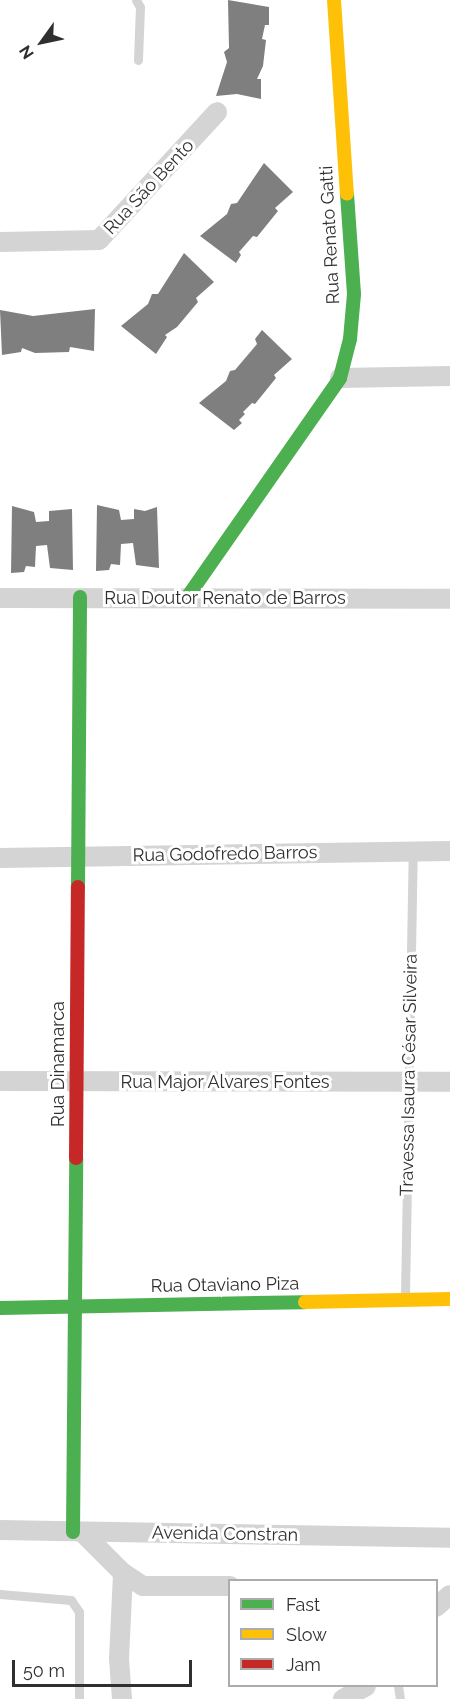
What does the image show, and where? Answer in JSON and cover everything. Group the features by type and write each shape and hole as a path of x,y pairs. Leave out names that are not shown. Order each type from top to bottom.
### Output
{"street":[{"name":"Rua Renato Gatti","path":"186,600 340,378 350,339 354,294 334,0"},
{"name":"Rua São Bento","path":"0,242 99,240 217,112"},
{"path":"340,378 450,376"},
{"name":"Rua Dinamarca","path":"77,1532 74,1307 80,597"},
{"name":"Rua Doutor Renato de Barros","path":"0,598 450,599"},
{"name":"Rua Godofredo Barros","path":"0,858 450,851"},
{"name":"Rua Major Alvares Fontes","path":"0,1081 450,1082"},
{"name":"Rua Otaviano Piza","path":"0,1308 450,1299"},
{"name":"Avenida Constran","path":"0,1530 450,1538"},
{"path":"77,1532 123,1573 143,1586 228,1586"},
{"path":"122,1699 119,1659 123,1573"},
{"path":"438,1605 450,1594"},
{"path":"343,1699 364,1687"}],"lane":[{"path":"136,0 140,7 138,60"},
{"name":"Travessa Isaura César Silveira","path":"405,1299 413,852"},
{"path":"0,1594 58,1596 71,1600 79,1612 79,1699"}],"building":[{"path":"228,0 269,7 269,25 265,25 262,39 266,40 263,66 257,79 261,79 261,99 237,94 216,96 227,62 224,52 229,48"},
{"path":"264,163 293,192 275,208 278,211 257,237 253,236 239,252 241,255 236,263 200,236 227,214 231,204 237,203"},
{"path":"184,253 214,282 196,298 198,302 177,327 165,335 167,337 156,354 121,326 148,304 152,294 158,294"},
{"path":"95,309 94,351 70,347 69,352 35,353 22,348 21,352 2,355 0,310 33,316"},
{"path":"262,330 292,359 274,375 276,378 255,404 252,403 243,412 245,414 239,420 242,423 234,430 199,403 226,381 230,371 235,370 257,344 255,339"},
{"path":"97,505 119,510 121,520 134,519 134,509 145,511 157,507 159,568 136,565 133,543 121,544 120,565 111,564 109,570 96,571"},
{"path":"12,506 34,512 36,522 49,521 49,511 72,509 73,570 50,568 47,545 36,546 35,567 26,566 24,572 11,573"}],"traffic: fast":[{"path":"186,599 340,378 350,339 354,294 347,194"},
{"path":"78,887 80,597"},
{"path":"73,1532 76,1158"},
{"path":"0,1308 305,1302"}],"traffic: slow":[{"path":"334,0 347,194"},
{"path":"305,1302 450,1299"}],"traffic: jam":[{"path":"76,1158 78,887"}]}
